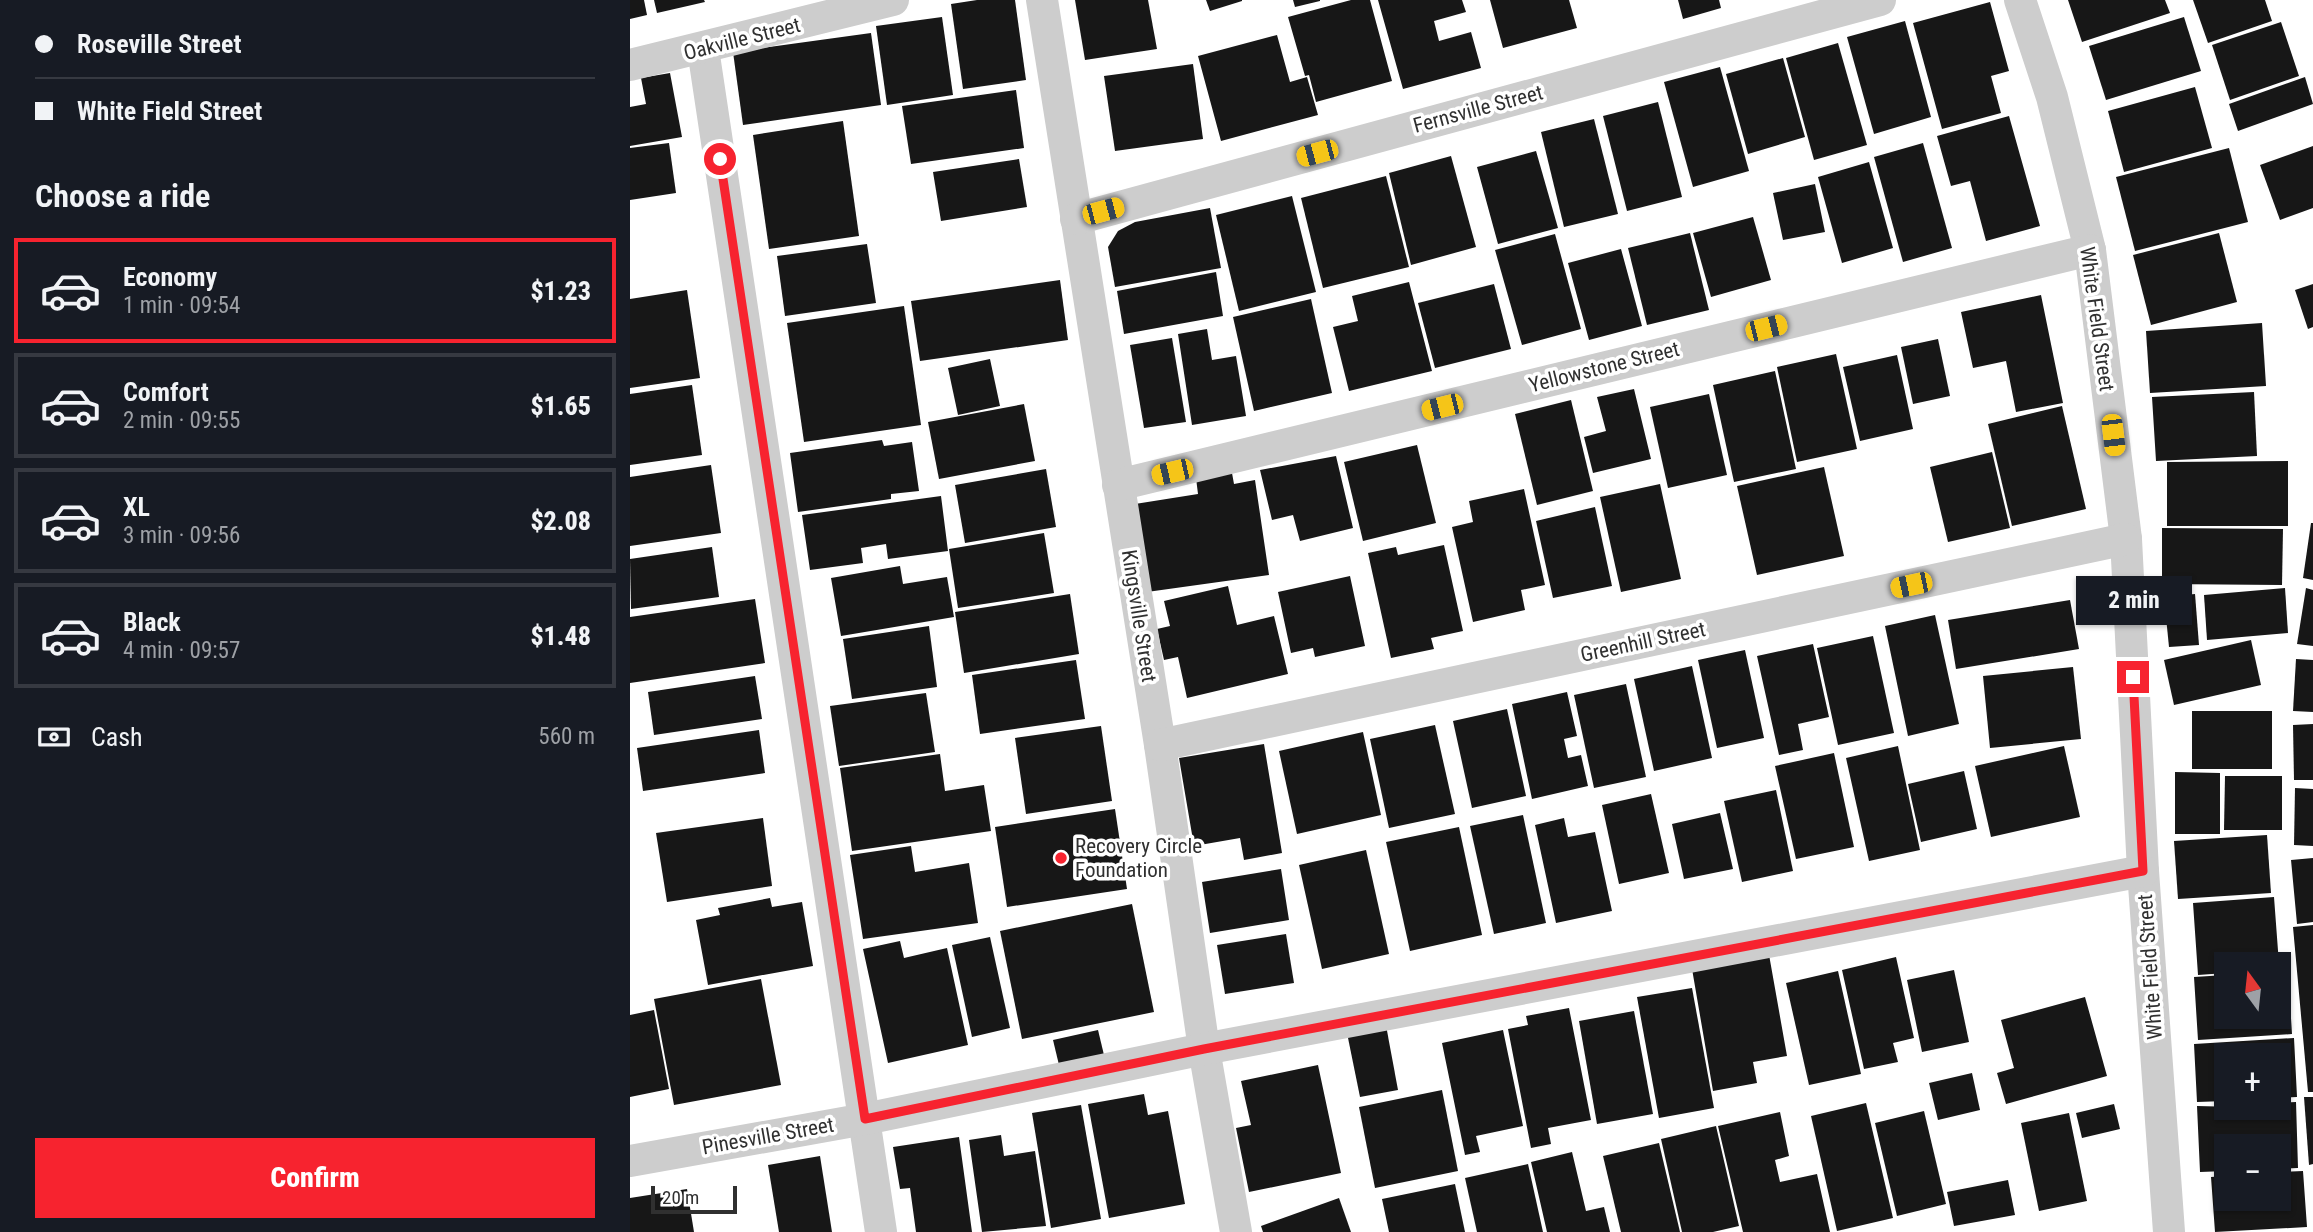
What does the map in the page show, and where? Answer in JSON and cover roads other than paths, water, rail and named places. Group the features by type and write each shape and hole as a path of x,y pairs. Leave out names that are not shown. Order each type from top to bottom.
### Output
{"street":[{"name":"Oakville Street","path":"630,65 893,0"},
{"name":"Kingsville Street","path":"1042,0 1160,745 1204,1049 1236,1232"},
{"name":"Fernsville Street","path":"1076,219 1880,0"},
{"name":"White Field Street","path":"2020,0 2052,97 2090,250 2126,539 2143,871 2169,1232"},
{"path":"703,49 881,1232"},
{"name":"Yellowstone Street","path":"1118,485 2090,250"},
{"name":"Greenhill Street","path":"1160,745 2126,539"},
{"name":"Pinesville Street","path":"630,1161 865,1119 1204,1049 2143,871"}],"place":[{"name":"Recovery Circle Foundation","path":"1061,858"}]}
